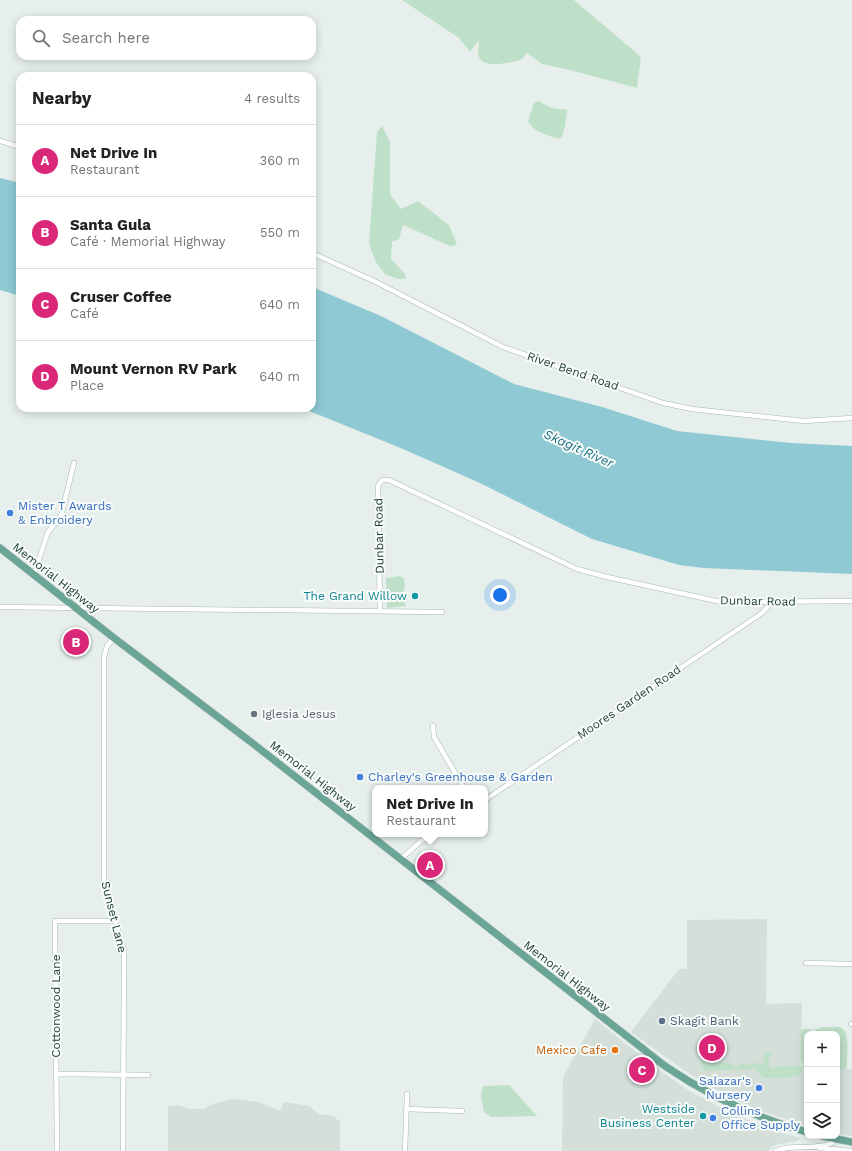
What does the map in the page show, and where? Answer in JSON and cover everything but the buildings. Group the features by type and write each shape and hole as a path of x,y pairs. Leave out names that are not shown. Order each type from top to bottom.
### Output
{"main road":[{"name":"Memorial Highway","path":"0,548 114,638 372,836"},
{"name":"Memorial Highway","path":"373,837 665,1066 708,1094 757,1116 804,1131"},
{"path":"834,1139 852,1142"}],"street":[{"path":"0,141 16,146"},
{"name":"River Bend Road","path":"316,255 374,281 503,347 663,403 692,409 804,421 852,418"},
{"path":"34,574 48,532 61,516 74,463"},
{"name":"Dunbar Road","path":"380,611 378,486 382,480 389,480 577,569 607,577 721,602 852,601"},
{"name":"Moores Garden Road","path":"488,798 762,613 772,602"},
{"path":"0,608 442,612"},
{"name":"Sunset Lane","path":"114,638 107,646 104,657 104,881 124,950 123,1151"},
{"path":"433,726 434,738 462,785"},
{"path":"401,859 427,837"},
{"name":"Cottonwood Lane","path":"57,1151 55,921 115,921"},
{"path":"806,963 852,964"},
{"path":"56,1074 148,1075"},
{"path":"405,1151 407,1094"},
{"path":"406,1109 462,1111"},
{"path":"816,1148 832,1143 834,1139"},
{"path":"776,1151 783,1149 816,1148 852,1151"}],"shaded area":[{"path":"767,919 766,1004 802,1003 801,1070 804,1070 804,1125 761,1111 725,1095 685,1071 631,1032 679,969 687,969 687,920"},
{"path":"595,1019 657,1069 691,1092 733,1114 778,1132 800,1138 797,1141 775,1145 768,1151 562,1151 563,1077"},
{"path":"852,1069 852,1136 840,1134 840,1070"},
{"path":"232,1099 259,1102 280,1111 284,1102 309,1106 319,1114 333,1116 340,1122 340,1151 168,1151 168,1106 178,1105 189,1109 205,1109 210,1105"}],"green space":[{"path":"402,0 574,0 641,57 637,88 542,64 527,53 523,58 511,62 493,64 483,62 480,59 478,50 479,40 470,52 459,38"},
{"path":"538,101 552,108 567,110 565,127 561,139 538,131 528,121 534,103"},
{"path":"382,126 390,142 390,194 401,209 418,201 449,225 457,245 450,246 403,225 399,239 392,242 391,259 405,274 406,279 397,279 385,274 376,262 369,244 377,132"},
{"path":"401,576 404,578 405,586 403,595 396,596 392,593 390,598 394,600 395,597 402,596 406,606 387,608 386,578"},
{"path":"823,1027 839,1027 843,1029 846,1033 848,1045 847,1068 840,1071 840,1031 812,1031"},
{"path":"804,1029 810,1029 812,1031 804,1031 804,1071 803,1067 801,1074 792,1077 764,1078 754,1069 704,1071 701,1065 702,1056 707,1054 717,1063 728,1062 736,1067 741,1064 748,1064 750,1066 752,1063 764,1064 763,1058 766,1052 772,1053 768,1061 770,1068 779,1066 803,1066 801,1060 801,1031"},
{"path":"509,1085 537,1116 491,1117 484,1112 481,1096 483,1086"}],"water":[{"path":"0,178 16,182 16,295 0,290"},
{"name":"Skagit River","path":"316,289 381,316 514,384 602,407 677,431 791,443 852,446 852,574 704,568 679,565 592,539 480,483 403,449 312,412 316,412"}],"place":[{"name":"Mister T Awards & Enbroidery","path":"10,513"},
{"name":"The Grand Willow","path":"415,596"},
{"name":"Santa Gula","path":"76,642"},
{"name":"Iglesia Jesus","path":"254,714"},
{"name":"Charley's Greenhouse & Garden","path":"360,777"},
{"name":"Net Drive In","path":"430,865"},
{"name":"Skagit Bank","path":"662,1021"},
{"name":"Mount Vernon RV Park","path":"712,1048"},
{"name":"Mexico Cafe","path":"615,1050"},
{"name":"Cruser Coffee","path":"642,1070"},
{"name":"Salazar's Nursery","path":"759,1088"},
{"name":"Westside Business Center","path":"703,1116"},
{"name":"Collins Office Supply","path":"713,1118"}]}
